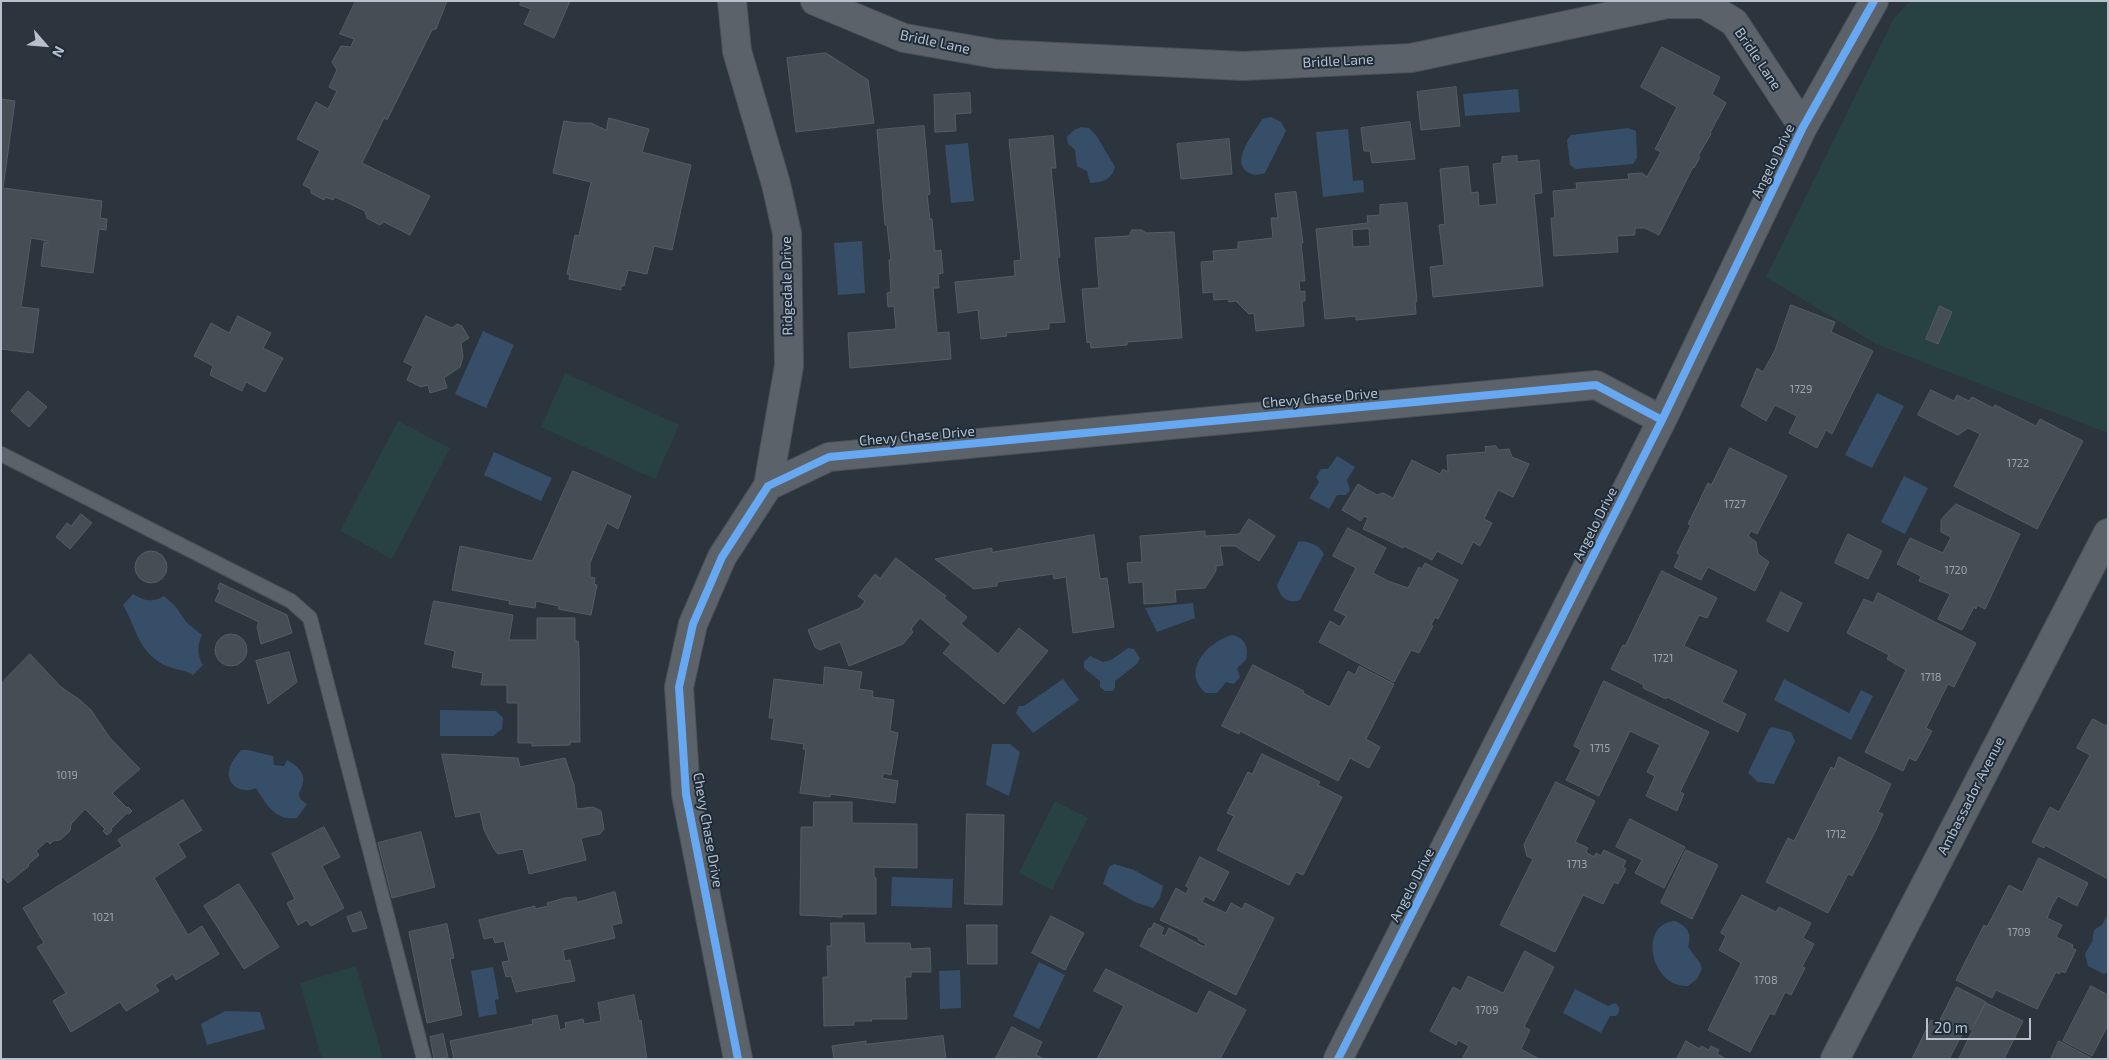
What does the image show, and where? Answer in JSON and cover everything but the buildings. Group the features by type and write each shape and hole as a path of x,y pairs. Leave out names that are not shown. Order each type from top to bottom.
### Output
{"street":[{"name":"Ridgedale Drive","path":"732,1 737,51 776,184 787,233 789,366 768,486"},
{"name":"Bridle Lane","path":"815,1 904,38 996,54 1243,66 1411,58 1667,4 1704,4 1734,22 1803,127"},
{"name":"Angelo Drive","path":"1338,1059 1662,420 1803,127 1874,1"},
{"name":"Chevy Chase Drive","path":"738,1059 686,794 679,687 693,624 722,557 768,486 829,457 1596,384 1662,420"},
{"name":"Ambassador Avenue","path":"1835,1059 2108,533"}],"lane":[{"path":"1,454 291,602 310,618 424,1059"}],"green space":[{"path":"1910,1 2108,1 2108,433 1876,344 1766,277 1894,18"},
{"path":"565,373 679,425 655,479 541,427"},
{"path":"398,421 450,448 392,559 340,531"},
{"path":"1055,801 1088,818 1052,890 1019,873"},
{"path":"356,966 383,1059 322,1059 300,983"}],"water":[{"path":"1518,89 1520,112 1465,116 1463,94"},
{"path":"1271,117 1281,122 1286,131 1265,173 1251,174 1242,166 1243,152 1262,119"},
{"path":"1081,127 1089,128 1096,135 1115,167 1106,180 1090,183 1087,171 1077,166 1075,150 1068,144 1067,137 1074,130"},
{"path":"1628,128 1636,131 1637,158 1633,164 1576,169 1570,165 1567,140 1571,135"},
{"path":"1348,129 1353,181 1363,180 1364,192 1323,197 1316,132"},
{"path":"968,143 974,201 951,203 945,145"},
{"path":"862,241 865,293 838,295 834,243"},
{"path":"483,331 514,345 486,408 455,394"},
{"path":"1877,393 1904,406 1872,468 1845,455"},
{"path":"494,452 552,478 541,501 484,475"},
{"path":"1337,456 1355,467 1347,480 1350,490 1346,495 1337,495 1329,509 1309,498 1319,482 1316,477 1321,469 1328,469"},
{"path":"1904,476 1928,488 1905,534 1881,522"},
{"path":"1299,541 1317,546 1324,554 1300,600 1292,601 1282,597 1277,585"},
{"path":"133,594 148,600 156,600 164,596 175,606 187,623 202,635 198,650 203,665 193,675 164,665 148,653 123,605"},
{"path":"1193,603 1195,618 1157,632 1145,608"},
{"path":"1232,635 1243,641 1247,651 1246,660 1237,668 1240,677 1234,684 1226,682 1217,693 1206,693 1196,676 1196,667 1200,658 1214,644"},
{"path":"1128,648 1134,649 1140,658 1137,664 1115,681 1113,691 1105,691 1100,687 1100,681 1084,668 1084,662 1090,656 1103,662 1111,660"},
{"path":"1063,679 1079,700 1033,733 1016,713 1019,706 1024,706"},
{"path":"1784,679 1849,713 1861,690 1873,696 1851,740 1774,700"},
{"path":"440,710 496,711 503,718 502,729 493,736 440,736"},
{"path":"1772,727 1791,732 1795,741 1774,784 1758,782 1748,773 1769,729"},
{"path":"992,744 1010,744 1020,752 1009,796 986,785"},
{"path":"241,750 273,756 274,765 284,766 287,760 300,770 303,782 299,793 300,799 307,804 297,818 283,817 277,814 268,806 256,788 246,790 237,788 234,785 229,777 229,771"},
{"path":"1114,864 1134,870 1163,886 1160,898 1153,908 1135,902 1103,884 1109,867"},
{"path":"892,877 953,879 952,908 891,906"},
{"path":"2108,914 2108,972 2104,974 2088,966 2085,954 2092,942 2094,930 2102,925"},
{"path":"1675,921 1688,931 1688,947 1700,963 1702,969 1697,979 1688,986 1675,984 1665,977 1653,955 1653,943 1656,933 1663,925"},
{"path":"1039,962 1065,975 1039,1029 1013,1016"},
{"path":"493,967 499,999 495,1000 497,1014 479,1017 471,971"},
{"path":"960,970 961,1008 940,1009 939,971"},
{"path":"1575,989 1608,1006 1615,1003 1619,1007 1619,1012 1616,1016 1610,1016 1601,1033 1563,1013"},
{"path":"225,1011 260,1012 265,1029 207,1045 201,1024"}],"cycle path":[{"path":"1338,1059 1662,420 1803,127 1874,1"},
{"path":"738,1059 686,794 679,687 693,624 722,557 768,486 829,457 1596,385 1662,420"}]}
